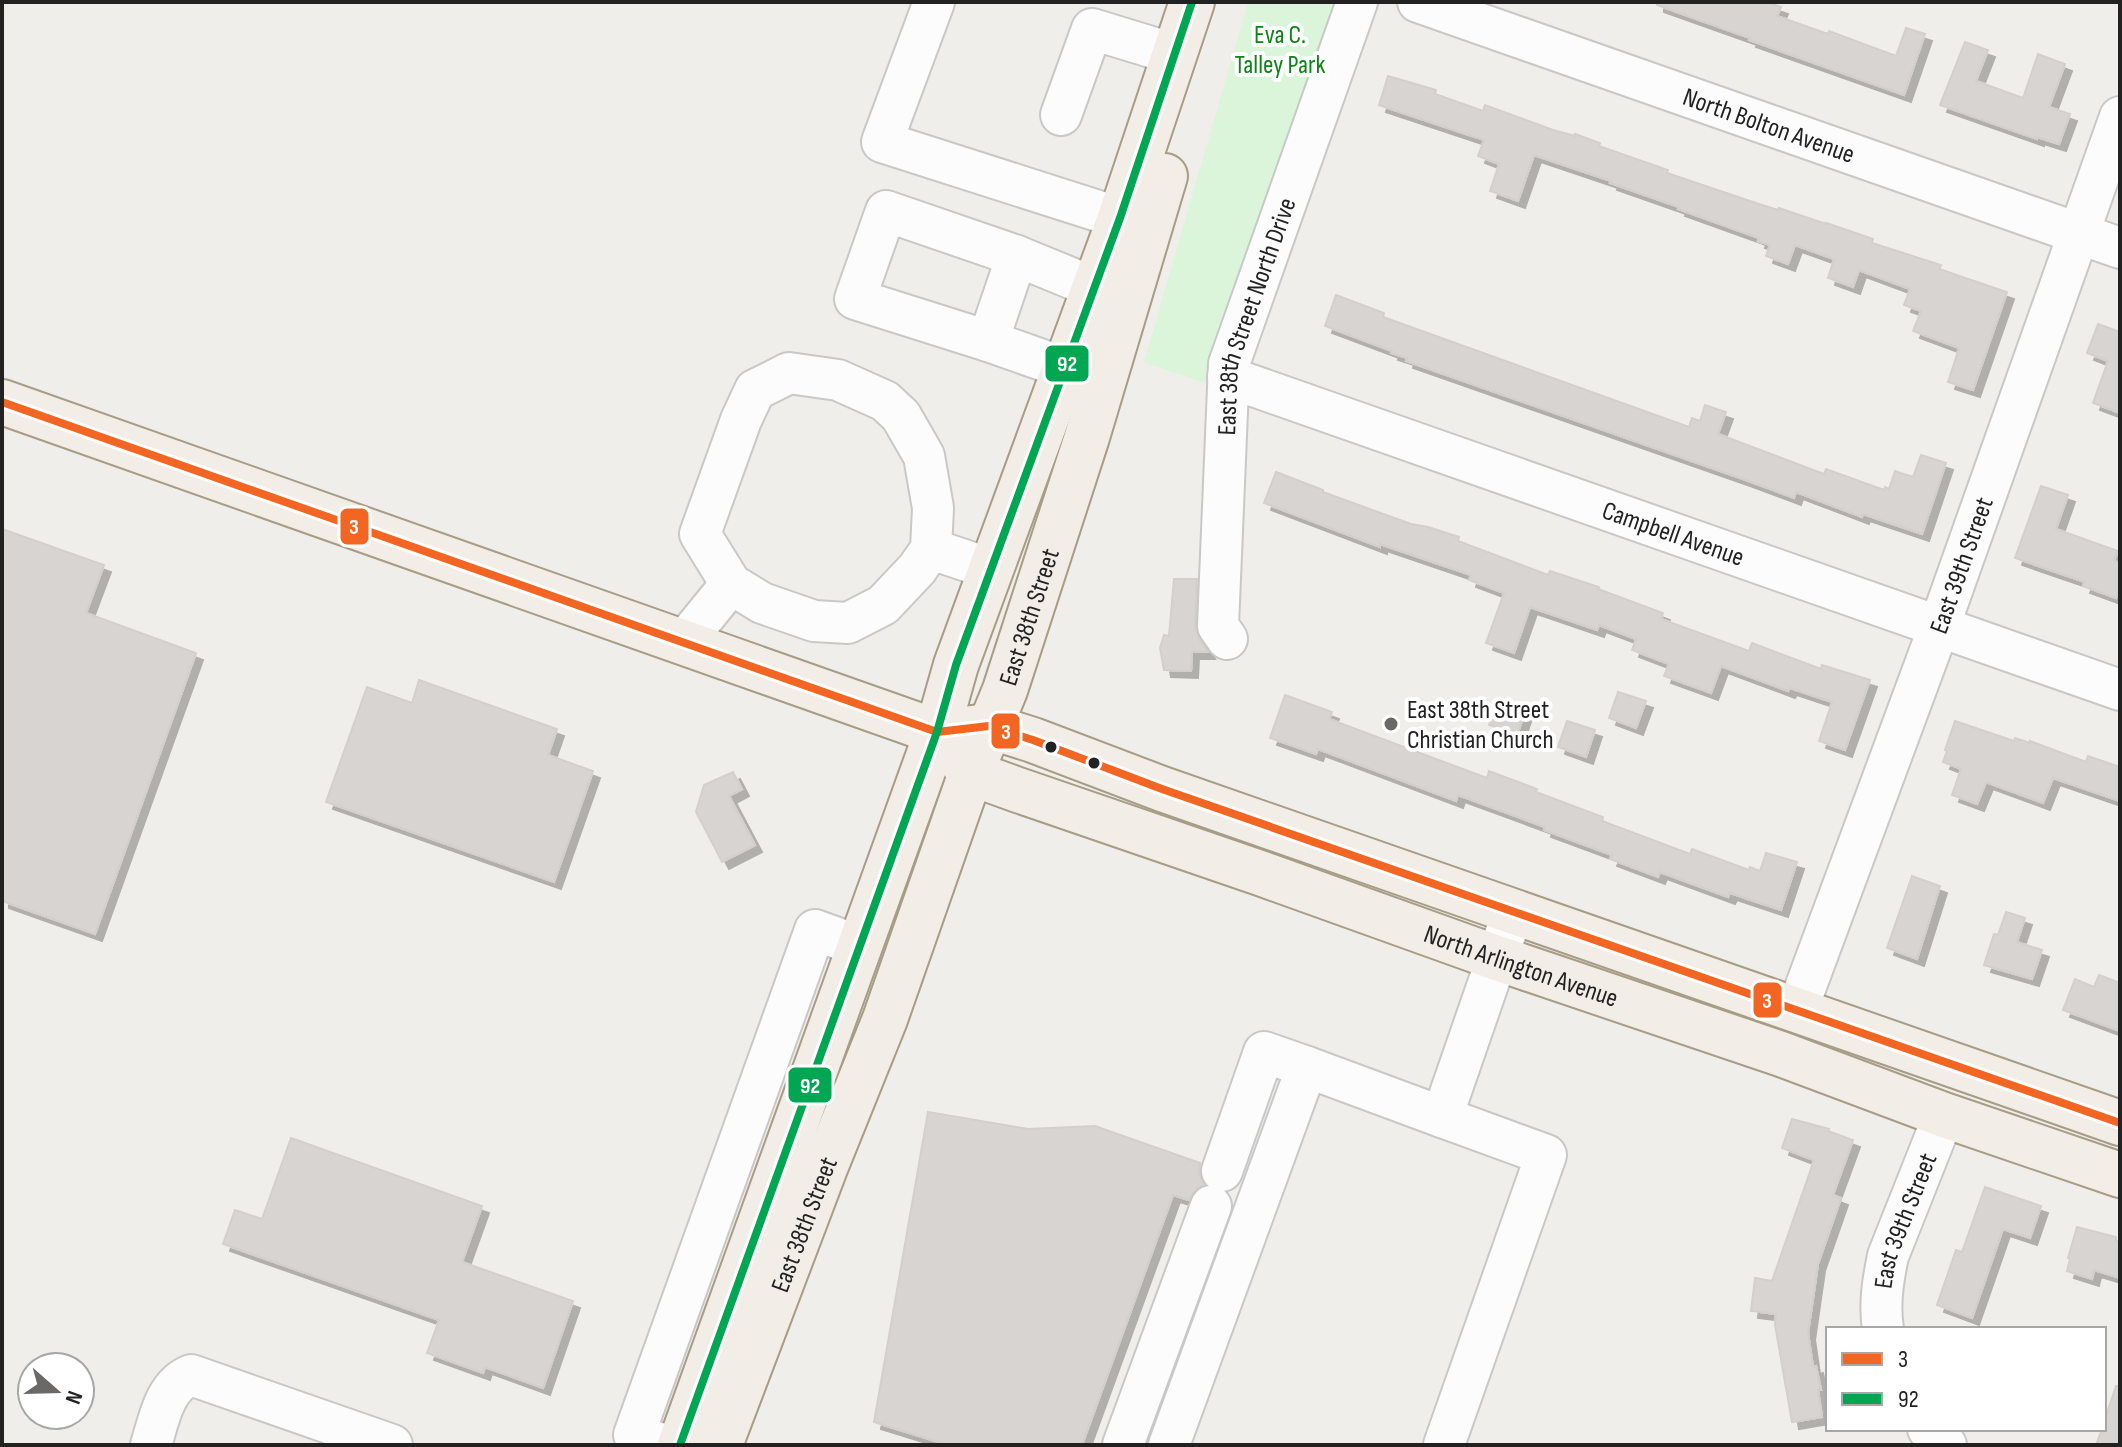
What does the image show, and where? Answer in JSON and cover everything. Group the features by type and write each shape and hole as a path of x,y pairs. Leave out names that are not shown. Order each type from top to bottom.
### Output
{"main road":[{"name":"East 38th Street","path":"680,1445 937,732 956,665 1120,218 1192,2"},
{"name":"East 38th Street","path":"720,1445 885,1019 971,773 1005,690 1087,437 1186,107 1223,2"},
{"name":"North Arlington Avenue","path":"2,402 937,732 989,726 1033,740 1162,789 2120,1123"},
{"path":"937,732 971,773"},
{"name":"North Arlington Avenue","path":"971,773 2120,1175"}],"street":[{"path":"934,2 882,142 1120,218"},
{"name":"East 38th Street North Drive","path":"1227,639 1218,626 1229,364 1357,2"},
{"name":"North Bolton Avenue","path":"1418,2 2120,248"},
{"path":"1061,115 1092,29 1174,54"},
{"name":"East 39th Street","path":"1797,1010 1939,627 2120,117"},
{"path":"1065,368 855,299 886,211 1017,256 1095,288"},
{"path":"988,341 1017,256"},
{"path":"789,373 838,380 885,401 901,416 924,456 933,508 931,549 883,605 848,623 814,621 762,603 731,584 700,534 755,390 789,373"},
{"name":"Campbell Avenue","path":"1228,377 2120,690"},
{"path":"931,549 991,569"},
{"path":"683,643 731,584"},
{"path":"1442,1117 1513,912"},
{"path":"666,1445 634,1435 815,930 859,946"},
{"path":"780,1029 824,1044"},
{"path":"1123,1445 1264,1052 1546,1155 1444,1445"},
{"path":"1169,1445 1307,1067"},
{"name":"East 39th Street","path":"1883,1327 1883,1281 1888,1256 1944,1115"},
{"path":"678,1313 722,1328"},
{"path":"151,1445 169,1393 180,1379 191,1375 392,1445"}],"green space":[{"name":"Eva C. Talley Park","path":"1248,2 1343,2 1210,385 1144,362"}],"building":[{"path":"1657,2 1766,2 1781,7 1777,16 1896,56 1906,28 1925,34 1904,95 1749,40 1657,5"},
{"path":"1965,42 1988,50 1976,81 2023,98 2038,54 2065,64 2049,107 2070,114 2059,144 1940,105"},
{"path":"1388,76 1436,90 1435,94 1483,111 1485,105 1553,130 1575,134 1600,143 1599,146 1668,170 1667,173 1873,239 1872,243 1941,265 1939,269 2007,292 1973,390 1948,382 1959,348 1913,331 1921,311 1904,305 1910,289 1859,270 1853,287 1828,278 1834,259 1795,245 1788,264 1766,256 1770,245 1758,241 1759,238 1534,155 1518,201 1490,191 1499,164 1478,156 1484,140 1379,105"},
{"path":"1336,295 1384,313 1383,317 1689,427 1692,418 1700,421 1705,405 1726,412 1718,434 1824,474 1826,469 1884,490 1885,487 1889,489 1895,471 1913,477 1921,455 1946,463 1922,534 1863,514 1862,517 1796,492 1794,498 1406,361 1407,358 1392,351 1325,326"},
{"path":"2098,324 2120,332 2120,413 2093,403 2108,361 2087,353"},
{"path":"1276,472 1411,524 1459,537 1458,541 1548,575 1550,571 1599,587 1663,613 1661,619 1749,651 1752,643 1821,669 1822,665 1870,680 1845,750 1819,741 1832,702 1790,688 1788,691 1721,666 1711,693 1664,676 1669,664 1632,650 1636,639 1599,625 1597,630 1530,607 1514,653 1486,643 1504,593 1469,580 1471,575 1380,544 1380,547 1264,503"},
{"path":"2041,486 2068,495 2056,529 2118,551 2114,561 2120,563 2120,586 2116,598 2083,586 2085,582 2015,558"},
{"path":"2,529 104,565 86,613 196,653 95,934 2,901"},
{"path":"1174,579 1197,579 1195,626 1208,652 1192,652 1191,671 1164,670 1160,648 1164,635 1169,636"},
{"path":"419,680 557,729 548,755 593,771 554,882 326,802 367,687 412,703"},
{"path":"1618,692 1646,701 1636,728 1609,718"},
{"path":"1285,695 1332,712 1329,719 1487,778 1489,771 1603,817 1602,821 1690,854 1692,849 1749,870 1750,867 1760,871 1766,853 1797,862 1781,910 1730,893 1728,897 1660,872 1658,877 1610,859 1612,855 1544,830 1545,827 1458,795 1456,801 1318,749 1316,754 1270,738"},
{"path":"1498,699 1526,709 1517,735 1489,725"},
{"path":"1567,721 1595,730 1586,757 1558,747"},
{"path":"1955,721 2014,741 2015,738 2030,741 2086,762 2088,756 2120,767 2120,801 2053,778 2043,803 1986,782 1977,804 1952,795 1961,769 1943,762"},
{"path":"733,772 742,789 729,796 755,845 722,862 696,812 704,785"},
{"path":"1912,876 1940,886 1917,959 1887,948"},
{"path":"2006,912 2025,918 2017,942 2042,950 2032,979 1984,965 1994,934 1998,935"},
{"path":"2099,975 2120,983 2120,1031 2063,1010 2075,979 2094,987"},
{"path":"928,1112 1028,1129 1095,1126 1200,1163 1199,1174 1204,1185 1196,1189 1189,1200 1173,1195 1082,1445 948,1445 874,1422"},
{"path":"1792,1119 1829,1129 1853,1140 1833,1195 1841,1198 1818,1264 1808,1333 1813,1367 1816,1366 1821,1390 1818,1390 1822,1417 1792,1422 1775,1325 1776,1314 1751,1311 1755,1278 1772,1281 1814,1160 1782,1148"},
{"path":"291,1138 482,1206 462,1262 573,1301 543,1388 485,1367 483,1373 427,1353 439,1320 223,1244 235,1210 262,1219"},
{"path":"1985,1187 2041,1206 2030,1238 2003,1229 1972,1318 1937,1305 1956,1250 1962,1252"},
{"path":"2077,1227 2116,1237 2116,1241 2120,1242 2120,1278 2094,1270 2092,1279 2067,1271"},
{"path":"2116,1386 2120,1386 2120,1445 2096,1445 2101,1431 2106,1431 2106,1416"}],"transit line":[{"name":"92","path":"680,1445 937,732 956,665 1120,218 1192,2"},
{"name":"3","path":"2,402 937,732 989,726 1033,740 1162,789 2120,1123"}],"place":[{"name":"East 38th Street Christian Church","path":"1391,724"}]}
